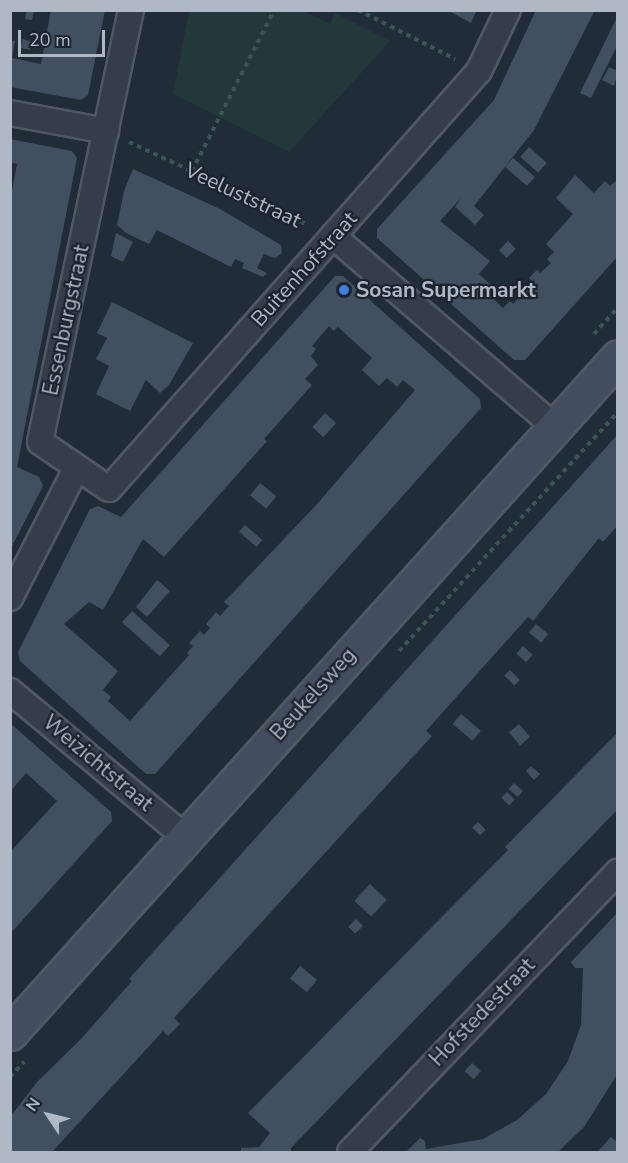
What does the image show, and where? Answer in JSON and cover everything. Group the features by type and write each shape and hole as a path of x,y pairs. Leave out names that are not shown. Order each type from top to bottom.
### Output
{"main road":[{"name":"Beukelsweg","path":"10,1033 618,357"}],"street":[{"name":"Essenburgstraat","path":"76,469 40,442 132,10"},
{"name":"Buitenhofstraat","path":"76,469 109,489 479,71 508,10"},
{"path":"10,113 106,132"},
{"path":"333,236 555,427"},
{"path":"10,598 76,469"},
{"name":"Weizichtstraat","path":"10,691 185,837"},
{"name":"Hofstedestraat","path":"350,1152 618,872"}],"path":[{"path":"192,171 274,10"},
{"path":"358,10 479,71"},
{"name":"Veeluststraat","path":"106,132 333,236"}],"green space":[{"path":"189,11 303,11 330,24 335,13 390,41 289,152 173,94"}],"building":[{"path":"27,10 34,10 32,20 25,19"},
{"path":"51,10 105,10 88,95 81,100 10,87 10,40 15,41 12,58 41,64"},
{"path":"447,10 477,10 471,23"},
{"path":"536,10 595,10 534,130 474,206 484,215 475,225 455,207 461,198 440,221 490,261 479,274 490,284 484,290 503,308 510,301 513,304 533,282 529,278 537,270 540,273 551,263 547,259 554,252 546,244 573,214 556,198 575,175 594,193 605,181 610,186 618,179 618,256 525,360 514,360 377,238 377,229 494,100"},
{"path":"618,15 618,44 591,98 580,93"},
{"path":"22,39 33,42 31,50 21,48"},
{"path":"609,67 618,71 614,86 602,80"},
{"path":"10,139 72,151 77,158 17,467 39,477 43,486 10,550 10,201 17,164 10,163"},
{"path":"529,147 547,163 538,173 520,157"},
{"path":"513,158 535,177 527,186 505,167"},
{"path":"133,169 220,209 281,245 282,253 275,258 264,254 257,268 267,273 263,277 242,268 244,263 235,259 231,267 157,230 149,244 126,233 117,225 124,191"},
{"path":"116,233 133,242 123,262 111,256"},
{"path":"508,241 516,249 507,258 499,250"},
{"path":"335,276 343,276 480,399 481,408 155,774 146,774 20,661 18,652 90,509 98,506 121,517","holes":["329,326 334,331 338,327 372,358 362,370 379,386 387,378 397,387 403,380 415,390 318,503 224,602 229,606 220,616 216,612 206,624 210,628 204,635 200,631 189,643 193,646 187,653 189,655 130,721 108,701 111,697 103,690 118,671 64,624 89,602 103,610 143,539 164,557 267,441 264,439 312,385 305,379 318,365 311,356 316,349 312,346"]},
{"path":"112,302 193,343 169,385 160,393 146,380 130,411 96,394 109,366 96,359 107,338 97,333"},
{"path":"325,413 336,423 323,437 312,427"},
{"path":"618,434 618,525 603,542 599,538 533,621 528,617 426,731 432,736 174,1018 180,1024 168,1036 163,1031 52,1152 10,1152 10,1117 38,1081 81,1039 132,981 129,979"},
{"path":"260,483 276,496 266,509 250,495"},
{"path":"245,525 262,540 256,547 239,532"},
{"path":"157,580 170,591 147,617 136,607"},
{"path":"132,611 170,645 160,656 122,622"},
{"path":"536,624 548,634 541,643 529,632"},
{"path":"523,646 533,655 526,662 516,653"},
{"path":"510,670 520,680 514,686 504,676"},
{"path":"461,714 481,731 473,741 453,724"},
{"path":"10,723 111,812 112,821 10,934 10,852 57,801 26,773 10,792"},
{"path":"519,724 530,737 520,745 509,732"},
{"path":"618,732 618,809 291,1148 291,1152 241,1152 241,1148 259,1147 270,1133 248,1113 508,850 505,847"},
{"path":"531,766 540,774 534,780 526,771"},
{"path":"514,783 523,791 518,797 509,789"},
{"path":"507,792 515,800 509,805 501,798"},
{"path":"478,822 486,830 480,835 472,828"},
{"path":"370,884 387,900 371,917 354,901"},
{"path":"618,912 618,1073 584,1127 558,1152 406,1152 420,1138 425,1141 426,1149 483,1139 517,1120 546,1094 568,1061 581,1025 583,968 575,968 571,962"},
{"path":"356,919 363,926 355,934 348,927"},
{"path":"300,966 317,980 307,992 290,978"},
{"path":"472,1063 481,1071 474,1079 465,1071"},
{"path":"611,1137 618,1143 618,1152 601,1152 599,1150"}],"place":[{"name":"Sosan Supermarkt","path":"344,290"}]}
